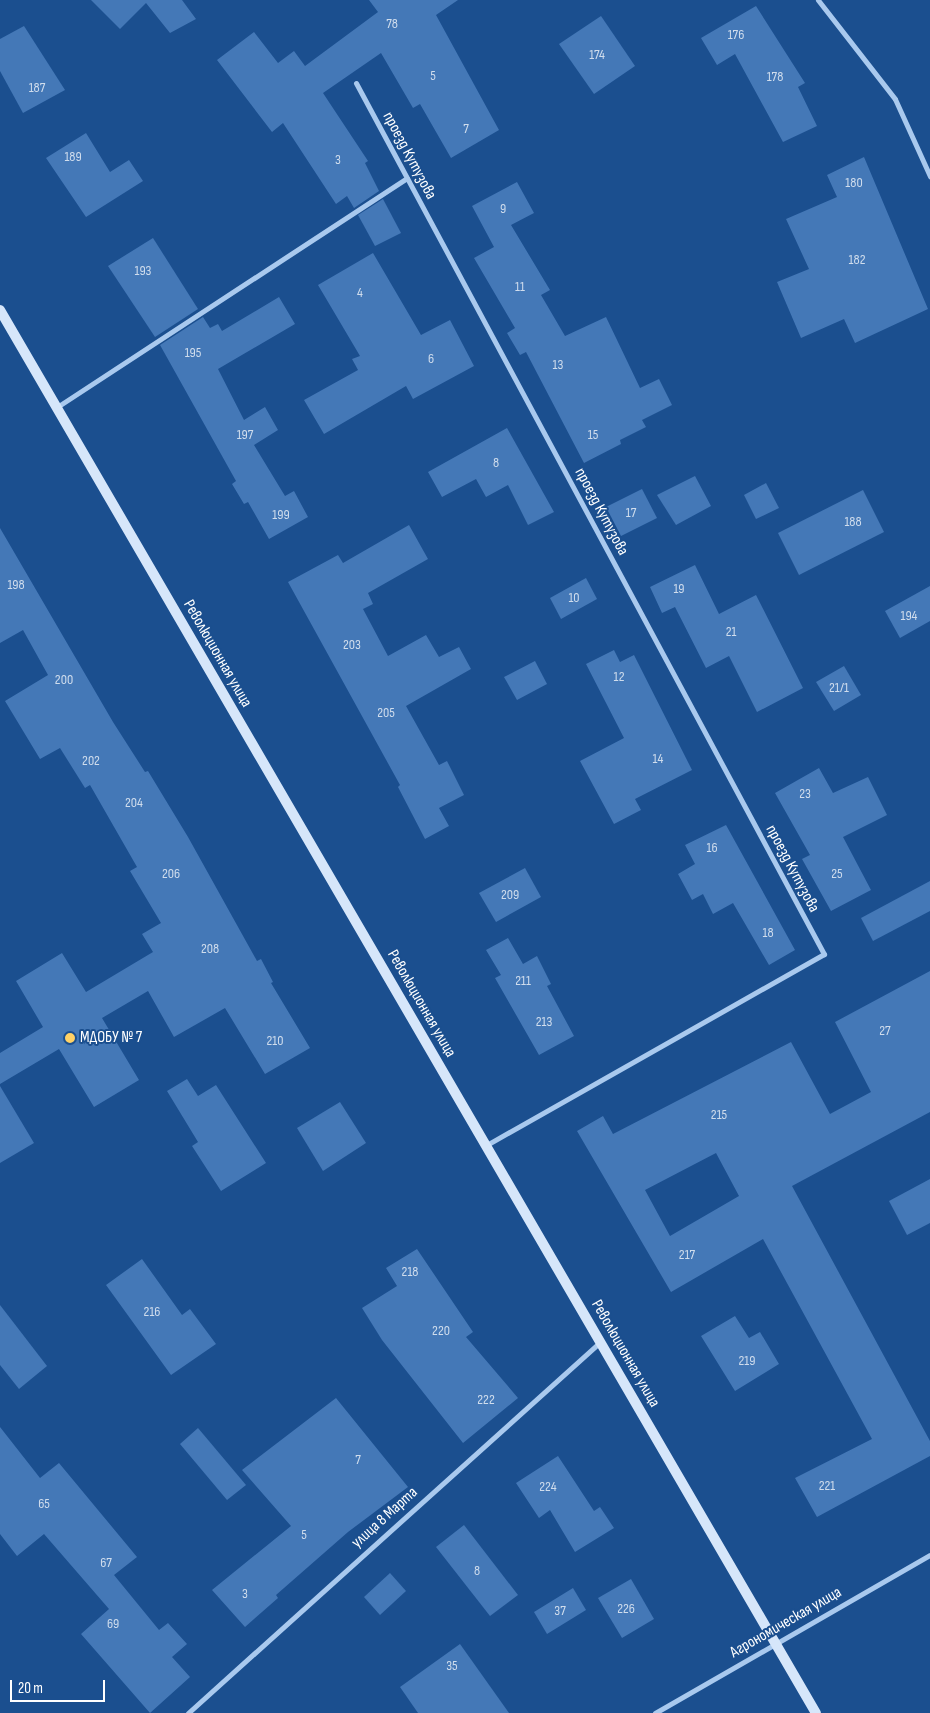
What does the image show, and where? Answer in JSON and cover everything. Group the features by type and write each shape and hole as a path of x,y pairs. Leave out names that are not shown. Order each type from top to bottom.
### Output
{"street":[{"path":"818,0 895,98 930,176"},
{"name":"проезд Кутузова","path":"356,83 824,954 486,1145"},
{"path":"56,407 407,178"},
{"name":"Революционная улица","path":"0,310 816,1713"},
{"name":"улица 8 Марта","path":"188,1713 600,1342"},
{"name":"Агрономическая улица","path":"655,1713 930,1556"}],"building":[{"path":"91,0 182,0 196,19 170,33 146,3 120,29"},
{"path":"369,0 458,0 436,15 499,130 451,158 420,104 413,108 381,53 323,93 368,161 365,163 379,191 354,208 347,196 336,204 283,123 272,132 217,60 254,32 278,63 294,51 305,66 378,12"},
{"path":"756,6 805,83 798,87 817,126 783,142 735,54 717,65 701,38"},
{"path":"601,16 635,66 594,94 559,44"},
{"path":"24,26 65,90 23,113 0,71 0,39"},
{"path":"86,133 110,172 129,160 143,181 86,217 46,158"},
{"path":"864,157 928,309 855,343 844,319 801,338 777,282 809,269 786,219 837,197 827,175"},
{"path":"517,182 534,213 511,225 550,290 541,295 565,336 606,317 640,388 659,379 672,405 642,420 646,427 620,440 621,444 584,463 526,352 520,355 507,333 515,328 474,258 494,247 472,206"},
{"path":"383,199 401,233 375,246 358,215"},
{"path":"153,238 198,309 155,337 108,266"},
{"path":"373,253 421,335 450,320 474,366 413,399 406,386 324,434 304,400 358,370 352,359 360,356 318,285"},
{"path":"279,297 295,324 218,369 244,420 265,407 278,430 254,445 285,496 294,491 308,517 269,539 248,502 244,504 232,484 236,481 160,345 203,317 210,328 218,324 222,331"},
{"path":"507,428 554,512 528,525 508,485 486,497 476,479 442,497 428,472"},
{"path":"695,476 711,506 676,525 657,495"},
{"path":"766,483 779,508 756,519 744,495"},
{"path":"642,489 657,518 621,536 606,507"},
{"path":"863,490 884,532 799,575 778,533"},
{"path":"409,525 428,559 368,593 373,604 363,609 388,656 426,635 439,657 459,647 471,669 406,706 439,765 447,761 464,795 439,808 449,826 425,839 398,787 400,785 288,582 338,555 343,563"},
{"path":"0,528 113,722 145,772 148,771 188,837 257,961 261,959 273,982 271,983 310,1048 265,1074 225,1008 174,1037 148,991 102,1018 139,1080 94,1107 59,1049 0,1084 0,1053 43,1027 16,981 62,953 86,992 153,952 142,934 161,923 130,871 137,867 90,785 85,788 60,748 40,759 5,701 48,675 23,630 0,643"},
{"path":"695,565 719,614 756,595 803,688 757,712 729,656 706,668 675,607 662,613 650,587"},
{"path":"586,578 597,599 561,619 550,598"},
{"path":"930,586 930,621 900,638 885,611"},
{"path":"614,650 620,662 634,655 692,770 635,799 641,810 614,824 580,761 624,738 586,664"},
{"path":"535,661 547,684 517,700 504,677"},
{"path":"844,666 861,695 834,711 816,682"},
{"path":"819,768 833,793 868,777 887,815 843,837 871,890 831,911 802,859 810,855 775,793"},
{"path":"726,825 795,950 769,965 733,903 713,914 703,894 692,900 678,874 695,864 685,845"},
{"path":"525,868 541,897 496,922 479,893"},
{"path":"930,881 930,911 873,941 861,918"},
{"path":"508,938 523,964 537,956 551,984 547,986 574,1036 539,1055 495,978 501,975 486,950"},
{"path":"930,971 930,1112 792,1186 930,1441 930,1456 817,1517 795,1478 872,1439 763,1239 671,1292 577,1131 603,1116 613,1134 791,1042 830,1114 871,1092 835,1022","holes":["716,1153 739,1196 670,1236 645,1190"]},
{"path":"187,1079 198,1096 216,1085 266,1163 221,1191 192,1146 198,1142 167,1091"},
{"path":"0,1086 34,1143 0,1163"},
{"path":"340,1102 366,1143 323,1171 297,1128"},
{"path":"930,1179 930,1223 907,1235 889,1201"},
{"path":"417,1249 473,1332 466,1337 518,1398 463,1443 382,1340 362,1308 397,1286 386,1268"},
{"path":"142,1259 182,1315 190,1309 216,1344 171,1375 106,1285"},
{"path":"0,1305 47,1366 19,1389 0,1365"},
{"path":"735,1316 749,1338 760,1332 779,1364 735,1391 701,1336"},
{"path":"336,1398 408,1487 348,1532 276,1595 278,1598 245,1627 212,1590 291,1526 242,1470"},
{"path":"0,1427 40,1478 59,1463 137,1557 114,1575 159,1630 168,1623 187,1644 172,1657 190,1677 150,1713 81,1634 109,1609 44,1534 17,1556 0,1534"},
{"path":"198,1428 246,1485 227,1500 180,1444"},
{"path":"558,1456 594,1511 600,1507 614,1528 575,1552 550,1510 539,1518 516,1483"},
{"path":"464,1525 518,1595 490,1616 436,1547"},
{"path":"390,1573 406,1591 380,1615 364,1597"},
{"path":"631,1579 654,1619 622,1638 598,1598"},
{"path":"573,1588 586,1610 547,1634 534,1612"},
{"path":"460,1644 509,1713 418,1713 400,1687"}],"place":[{"name":"МДОБУ № 7","path":"70,1038"}]}
